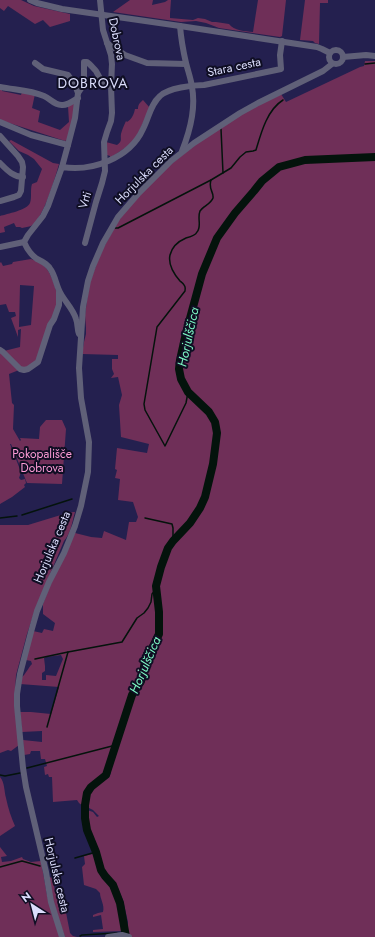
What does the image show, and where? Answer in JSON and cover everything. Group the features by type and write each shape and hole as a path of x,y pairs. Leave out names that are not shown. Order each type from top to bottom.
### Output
{"street":[{"path":"30,0 55,7 322,48 330,53"},
{"name":"Dobrova","path":"100,0 103,30 112,64 112,113 104,142 105,163"},
{"path":"180,26 183,49 192,85 194,101 186,142 182,152"},
{"name":"Stara cesta","path":"62,167 85,167 105,163 123,153 139,138 155,101 161,94 192,85 204,85 281,69 280,55 282,41"},
{"path":"107,43 126,55 146,63 186,64"},
{"path":"334,50 341,52 343,57 342,62 337,65 332,64 328,58 330,53 334,50"},
{"path":"343,57 366,55 375,56"},
{"path":"0,350 20,369 28,369 38,362 50,325 59,306 59,292 52,271 48,265 30,254 26,249 24,242 43,216 62,167 76,118 78,96 84,84 84,62 87,62 103,83 107,86 111,86"},
{"path":"35,63 43,69 68,76 75,86 78,96"},
{"name":"Horjulska cesta","path":"62,937 51,902 26,787 17,694 22,666 33,625 49,582 64,553 75,526 88,472 89,442 81,398 79,368 83,307 88,281 97,256 109,231 127,206 162,168 182,152 240,113 324,71 332,64"},
{"path":"0,87 36,93 45,96 56,104 64,106 78,96"},
{"path":"0,122 31,135 68,145"},
{"path":"0,136 18,156 23,167 21,191 18,195 0,201"},
{"path":"0,163 13,175 23,177"},
{"name":"Vrti","path":"85,243 105,171 105,163"},
{"path":"0,248 24,242"},
{"path":"59,292 74,314 78,332 81,337"},
{"path":"108,937 122,935 128,937"}],"green space":[{"path":"0,0 21,0 34,6 70,14 70,21 50,27 43,20 35,24 8,6 4,11 0,8"},
{"path":"130,0 153,0 152,5 171,0 170,18 193,20 198,18 205,19 212,22 229,24 240,30 253,32 258,0 286,0 282,36 280,37 219,28 196,21 181,22 113,12"},
{"path":"305,0 328,0 328,3 320,3 319,44 313,41 300,40"},
{"path":"365,61 375,61 375,937 127,937 128,922 123,900 115,883 105,876 98,848 88,831 87,810 93,812 97,817 99,816 87,807 90,792 109,777 111,773 109,765 103,777 89,787 84,795 83,806 77,800 53,802 52,777 49,777 48,774 45,775 44,767 47,766 45,759 41,759 40,751 31,751 30,754 24,755 23,740 42,742 42,731 22,732 20,712 51,714 59,687 20,684 21,678 32,664 31,661 26,660 33,631 42,633 44,629 53,631 55,623 43,614 43,604 52,580 75,533 102,538 104,531 126,540 129,522 136,522 138,517 133,502 118,500 120,479 115,478 117,470 115,469 117,448 147,453 149,444 121,437 119,405 122,395 118,377 111,378 114,374 112,369 112,359 118,359 118,355 82,354 86,334 85,315 89,285 101,252 119,220 133,202 164,170 196,144 243,113 281,94 286,102 364,66","holes":["61,655 63,659 56,676 46,675 46,680 42,680 42,673 45,671 44,658"]},
{"path":"0,88 2,91 21,95 22,92 35,94 32,108 40,111 38,122 60,130 69,122 68,106 75,103 75,113 67,140 65,141 0,120"},
{"path":"143,100 150,108 134,142 110,158 110,156 107,155 106,142 117,145 120,142 121,132 126,121 127,122 131,118 135,109 138,109"},
{"path":"11,140 53,163 59,164 48,198 40,216 35,222 31,226 22,228 16,227 14,223 4,227 5,232 0,233 0,216 25,208 30,203 32,184 37,182 42,169 34,159 19,151 9,141"},
{"path":"31,259 43,265 49,272 59,303 35,364 22,369 4,351 20,347 21,329 18,330 18,337 11,318 16,316 15,312 9,312 6,304 0,305 0,263 1,262 3,266 12,264 13,262","holes":["20,285 34,286 31,325 19,327"]},
{"name":"Pokopališče Dobrova","path":"0,352 19,370 9,374 12,403 14,405 13,429 20,441 20,438 39,439 40,427 46,420 62,420 66,429 62,484 27,483 10,444 21,472 19,478 21,480 25,479 26,483 24,485 25,487 0,504"},
{"path":"75,512 70,531 64,541 36,607 16,675 15,691 19,745 11,751 8,750 0,753 0,525 28,525 66,513"},
{"path":"0,777 4,784 5,795 15,826 0,836"},
{"path":"0,847 7,856 1,857 2,862 11,861 22,857 23,859 31,862 41,861 47,895 60,937 0,937"},
{"path":"92,854 96,855 100,871 115,895 122,931 93,932 93,930 103,929 101,915 93,917 93,915 103,912 103,904 100,893 96,889 84,885 82,867 85,864 84,856"},
{"path":"49,877 53,878 55,892 62,892 70,933 77,937 65,937 54,905"}],"waterway":[{"path":"365,64 375,63"},
{"path":"188,392 186,403 165,446 145,410 144,404 157,327 185,291 185,286 172,269 170,255 172,249 178,243 194,235 198,230 200,211 211,202 213,198 210,186 211,180 231,168 246,152 256,150 265,122 277,104 283,100"},
{"path":"221,129 223,173"},
{"name":"Horjulščica","path":"126,937 120,903 113,885 101,870 96,852 87,830 85,805 87,793 91,787 106,775 132,695 141,681 145,662 159,634 159,612 156,586 168,548 190,523 200,508 205,497 213,464 217,433 215,422 209,412 188,392 181,379 179,369 186,333 202,274 217,238 235,213 262,181 279,167 305,160 375,157"},
{"path":"115,228 118,228 211,180"},
{"path":"22,515 72,499"},
{"path":"0,518 17,516"},
{"path":"145,518 172,524 173,541"},
{"path":"47,727 68,652 122,642 137,618 148,608 151,602 152,594 157,588"},
{"path":"35,659 68,652"},
{"path":"27,768 116,745"},
{"path":"0,775 5,776 20,773"},
{"path":"75,858 96,852"},
{"path":"0,867 22,861 40,866"},
{"path":"80,936 117,933"}],"district":[{"name":"DOBROVA","path":"93,83"}]}
